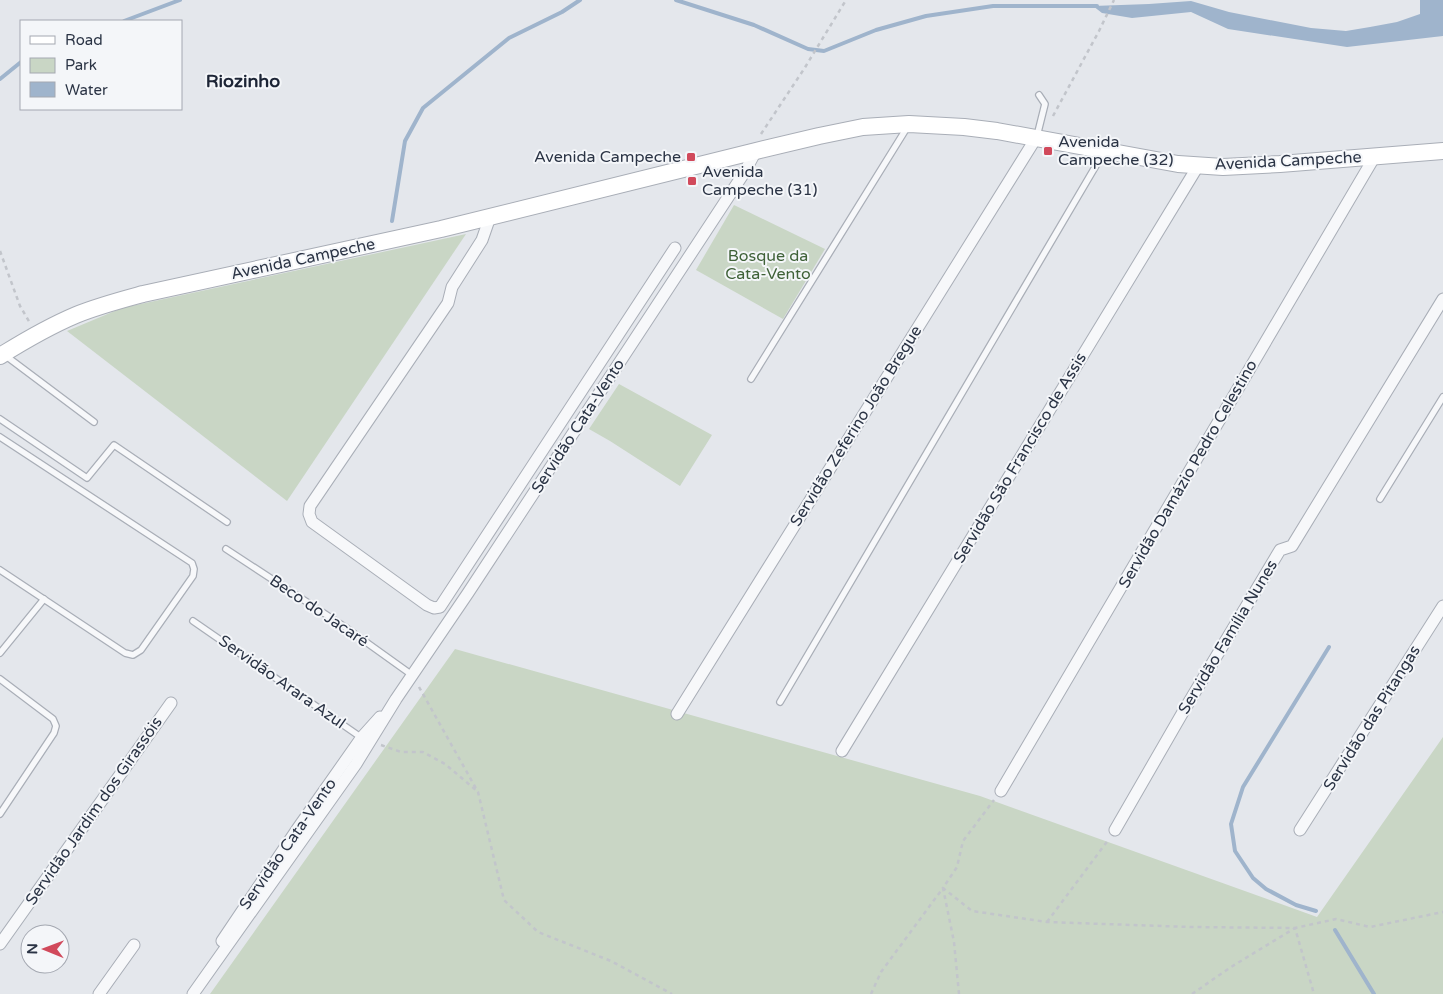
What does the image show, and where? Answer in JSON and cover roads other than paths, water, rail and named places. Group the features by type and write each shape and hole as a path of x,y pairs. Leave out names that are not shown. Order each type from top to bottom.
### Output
{"main road":[{"name":"Avenida Campeche","path":"2,355 77,314 143,294 379,243 756,151 863,127 909,124 964,127 1198,166 1250,166 1443,152"}],"street":[{"name":"Servidão Zeferino João Bregue","path":"677,714 1038,138"},
{"name":"Servidão Cata-Vento","path":"188,994 198,977 396,699 739,181 756,151"},
{"name":"Servidão Damázio Pedro Celestino","path":"1001,791 1375,156"},
{"name":"Servidão São Francisco de Assis","path":"842,751 1198,166"},
{"path":"490,217 482,240 452,286 448,303 310,506 309,514 312,522 427,605 434,608 440,607 675,248"},
{"name":"Servidão Família Nunes","path":"1116,830 1183,712 1280,550 1292,546 1443,299"},
{"path":"517,489 530,498"},
{"name":"Servidão das Pitangas","path":"1300,830 1443,606"},
{"name":"Servidão Jardim dos Girassóis","path":"0,944 171,703"},
{"name":"Servidão Cata-Vento","path":"193,994 280,863"},
{"path":"99,994 134,945"}],"lane":[{"path":"1038,138 1045,104 1039,95"},
{"path":"751,379 909,124"},
{"path":"780,702 1105,150"},
{"path":"2,355 94,422"},
{"path":"1380,499 1443,397"},
{"path":"0,419 87,478 114,444 227,522"},
{"path":"0,437 192,563 194,569 193,576 141,650 134,655 125,653 0,570"},
{"name":"Beco do Jacaré","path":"226,549 337,622 412,675"},
{"path":"0,653 44,599"},
{"name":"Servidão Arara Azul","path":"193,621 366,740"},
{"path":"0,680 53,719 56,726 54,733 0,814"}],"water":[{"path":"1420,0 1443,0 1443,36 1347,47 1228,29 1191,12 1132,18 1102,13 1093,6 1191,1 1229,12 1311,28 1346,31 1397,22 1420,14"}],"waterway":[{"path":"127,20 180,0"},
{"path":"392,221 405,141 423,108 509,38 562,12 580,0"},
{"path":"676,0 754,25 808,49 824,51 876,30 926,16 993,6 1097,6"},
{"path":"0,79 20,63"},
{"path":"1316,911 1296,905 1266,889 1253,878 1235,851 1231,824 1243,787 1329,647"},
{"path":"1335,930 1374,994"}],"place":[{"name":"Avenida Campeche (32)","path":"1048,151"},
{"name":"Avenida Campeche","path":"691,157"},
{"name":"Avenida Campeche (31)","path":"692,181"}],"district":[{"name":"Riozinho","path":"243,81"}],"park label":[{"name":"Bosque da Cata-Vento","path":"768,265"}]}
